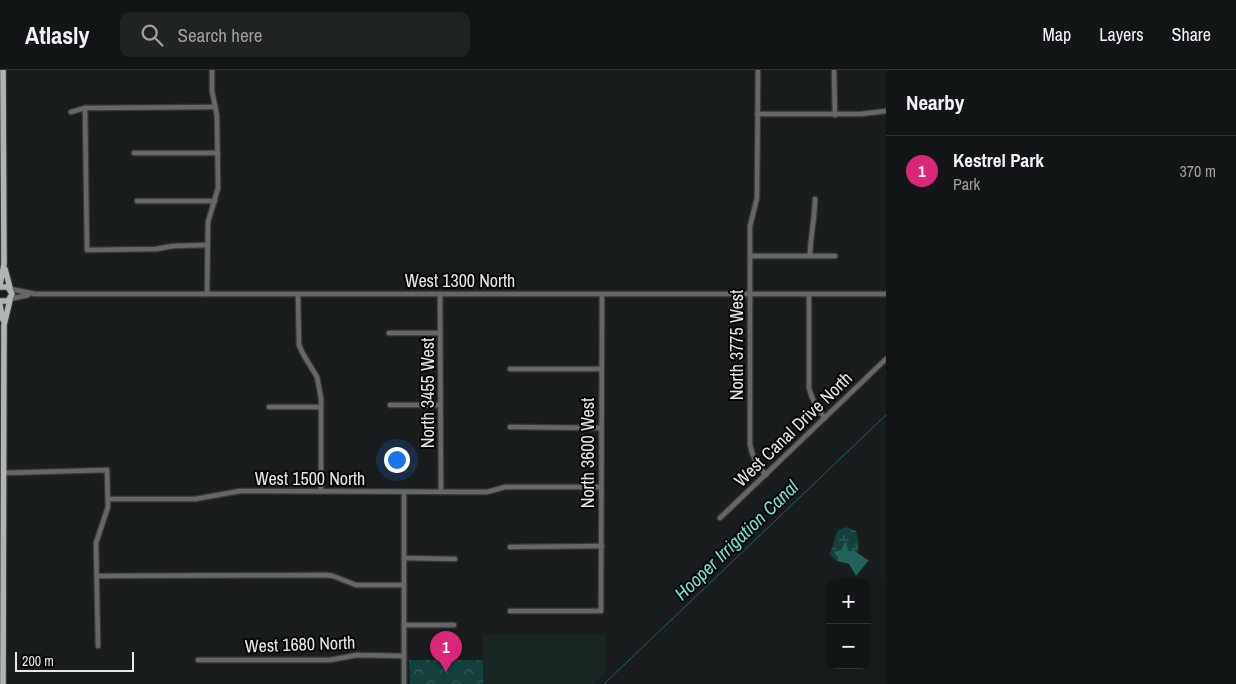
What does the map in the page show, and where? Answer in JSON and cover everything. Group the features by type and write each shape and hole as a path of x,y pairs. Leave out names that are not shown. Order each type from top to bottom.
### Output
{"main road":[{"path":"3,70 4,264 0,286 10,289"},
{"path":"3,684 2,388 4,325 12,294 4,264"},
{"path":"0,301 6,302 10,300"},
{"path":"0,305 4,325"}],"street":[{"path":"207,294 208,222 218,188 217,116 212,91 212,70"},
{"name":"North 3775 West","path":"758,70 757,198 750,226 750,444 757,464 766,475"},
{"path":"834,70 834,115"},
{"path":"71,112 85,108 215,107"},
{"path":"85,108 87,250 156,249 173,246 207,245"},
{"path":"757,114 834,115 886,111"},
{"path":"134,153 218,153"},
{"path":"810,256 810,238 814,220 815,199"},
{"path":"136,200 215,200"},
{"path":"750,256 835,256"},
{"name":"West 1300 North","path":"10,289 34,294 886,294"},
{"name":"West 1300 North","path":"10,300 34,294"},
{"path":"298,294 299,345 320,388 321,491"},
{"name":"North 3455 West","path":"440,294 440,492"},
{"name":"North 3600 West","path":"510,611 601,611 602,294"},
{"path":"809,294 809,388 814,404 825,418"},
{"path":"390,333 440,333"},
{"name":"West Canal Drive North","path":"720,518 886,359"},
{"path":"510,369 601,369"},
{"path":"390,405 440,405"},
{"path":"269,407 321,407"},
{"path":"510,427 601,428"},
{"path":"3,473 107,470 108,499 106,515 96,543 98,646"},
{"name":"West 1500 North","path":"108,499 195,499 240,491 487,492 505,487 601,487"},
{"path":"404,492 404,684"},
{"path":"510,547 602,546"},
{"path":"404,558 455,558"},
{"path":"97,576 326,575 356,586 404,585"},
{"path":"404,625 454,625"},
{"name":"West 1680 North","path":"198,660 330,660 357,656 404,656"}],"shaded area":[{"path":"844,543 847,543 848,550 852,552 852,549 869,560 856,576 849,564 837,561 838,558 834,552 841,550"},
{"path":"483,635 606,635 606,672 594,684 483,684"}],"green space":[{"path":"847,527 856,531 859,545 858,553 853,550 852,553 848,550 847,543 844,543 837,561 829,554 838,530"},
{"path":"409,660 483,660 483,684 410,684"}],"waterway":[{"name":"Hooper Irrigation Canal","path":"604,684 886,415"}],"place":[{"name":"Kestrel Park","path":"446,672"}]}
